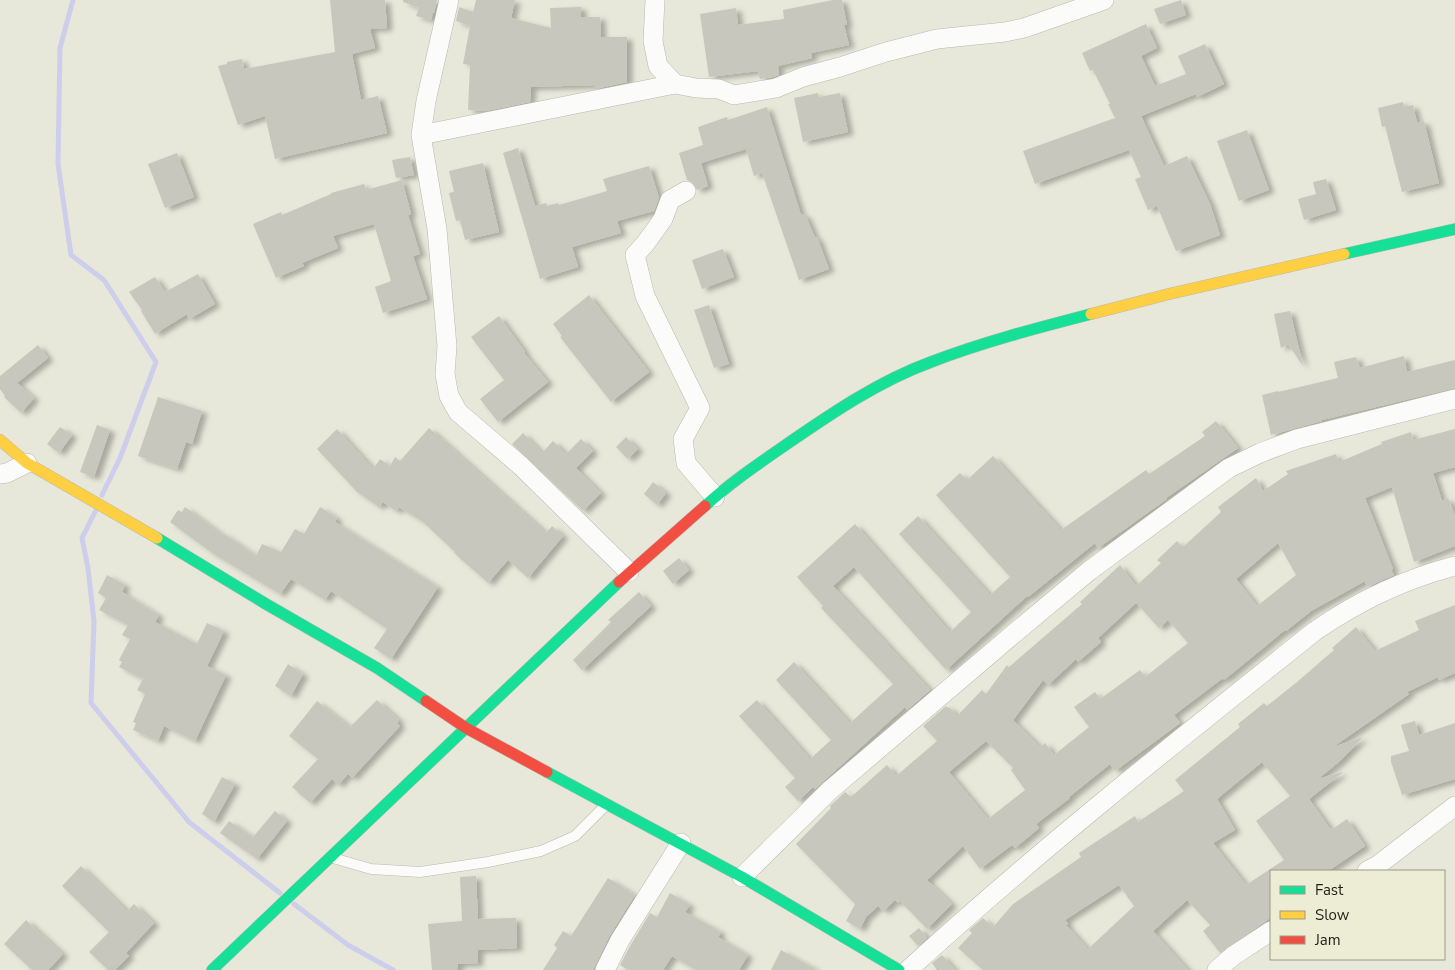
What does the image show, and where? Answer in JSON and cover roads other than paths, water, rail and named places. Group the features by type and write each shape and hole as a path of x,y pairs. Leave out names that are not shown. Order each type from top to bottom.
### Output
{"main road":[{"path":"212,970 629,572 728,485 836,410 883,383 930,362 1004,337 1082,315 1169,294 1455,229"},
{"path":"0,440 27,463 116,513 377,668 466,728 742,876 899,970"}],"street":[{"path":"449,0 426,101 421,136 438,229 447,346 445,374 449,396 458,412 521,466 629,572"},
{"path":"655,0 653,41 658,66 675,84"},
{"path":"421,136 675,84 696,88 718,89 734,95 776,88 803,77 937,39 1005,32 1024,28 1104,0"},
{"path":"686,191 670,200 663,219 635,255 645,296 670,343 700,408 683,439 686,463 715,496"},
{"path":"742,876 829,791 1024,625 1089,571 1230,468 1260,453 1297,439 1455,399"},
{"path":"0,474 27,463"},
{"path":"908,970 968,915 1037,857 1315,631 1336,616 1404,583 1455,566"},
{"path":"1368,870 1378,865 1455,806"},
{"path":"604,970 620,940 681,843"},
{"path":"1217,970 1233,956 1270,931"}],"lane":[{"path":"331,858 371,868 420,872 488,862 541,851 575,836 607,804"}],"waterway":[{"path":"73,0 60,48 58,164 71,255 104,280 156,362 120,458 102,495"},
{"path":"96,510 82,538 88,568 94,621 91,703 189,822 280,893"},
{"path":"294,904 348,945 393,970"}]}
